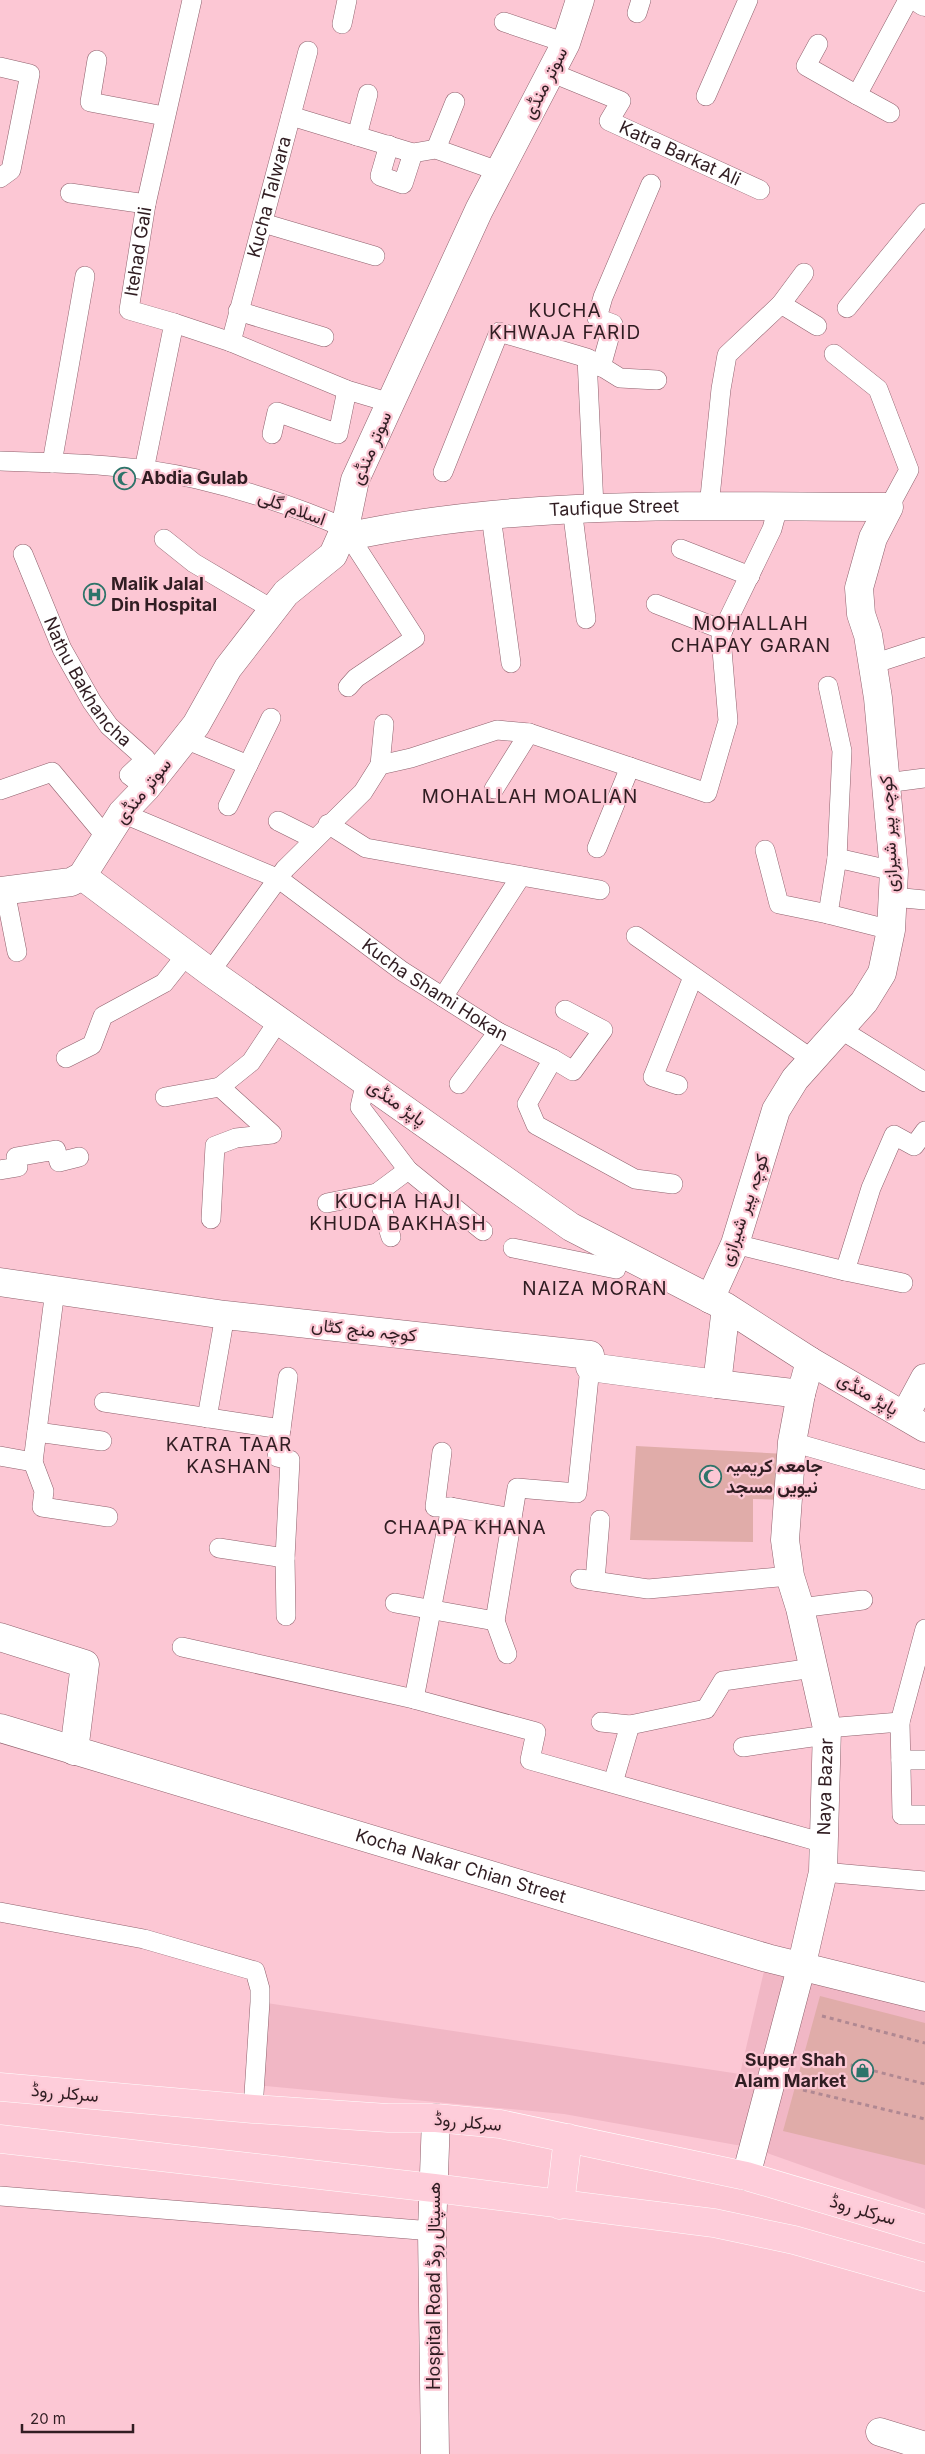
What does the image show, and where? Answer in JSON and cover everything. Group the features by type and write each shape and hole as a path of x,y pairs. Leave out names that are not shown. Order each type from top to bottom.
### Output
{"main road":[{"name":"سرکلر روڈ","path":"0,2087 253,2110 388,2118 436,2118 500,2124 746,2176 925,2229"},
{"path":"560,2205 568,2138"},
{"path":"0,2139 434,2188 714,2223 794,2240 925,2277"}],"street":[{"name":"سوتر منڈی","path":"82,876 122,813 146,788 196,725 228,668 275,611 286,593 333,556 345,534 355,480 498,171 566,43 580,0"},
{"name":"Taufique Street","path":"345,534 428,520 583,507 889,507"},
{"name":"کوچہ پیر شیرازی","path":"717,1384 718,1303 776,1110 795,1079 864,1002 882,973 891,930 894,884 886,783 873,664 868,635 861,614 859,588 873,538 889,507"},
{"path":"2,891 72,882 82,876"},
{"name":"پاپڑ منڈی","path":"82,876 139,921 210,972 571,1227 718,1303 810,1361 915,1422"},
{"name":"کوچہ منج کٹاں","path":"0,1282 225,1315 590,1355 590,1367"},
{"name":"Naya Bazar","path":"746,2176 801,1968 823,1872 826,1732 800,1608 790,1576 785,1540 792,1442 801,1394 810,1361"},
{"path":"590,1367 801,1394"},
{"path":"915,1422 925,1378"},
{"path":"0,1637 85,1664 74,1751"},
{"name":"Kocha Nakar Chian Street","path":"0,1728 801,1968 925,1997"},
{"name":"Hospital Road ھسپتال روڈ","path":"435,2454 432,2231 436,2118"},
{"path":"880,2432 925,2446"}],"lane":[{"name":"Itehad Gali","path":"174,323 129,310 146,204 164,116 192,0"},
{"path":"342,24 347,0"},
{"path":"706,96 748,0"},
{"path":"857,95 908,0"},
{"path":"504,22 566,43"},
{"path":"818,44 806,66 890,113"},
{"name":"Kucha Talwara","path":"231,342 264,224 308,51"},
{"path":"98,60 90,102 164,116"},
{"path":"0,67 30,74 10,170 0,178"},
{"name":"Katra Barkat Ali","path":"550,72 621,101 609,121 760,190"},
{"path":"357,136 368,94"},
{"path":"436,148 455,102"},
{"path":"291,116 413,153 436,148 498,171"},
{"path":"389,146 380,176 403,184 413,153"},
{"path":"586,619 583,507 594,362 613,324 598,318 599,311 651,184"},
{"path":"70,193 146,204"},
{"path":"847,308 925,213"},
{"path":"264,224 375,256"},
{"path":"709,507 720,390 727,355 782,304 804,273"},
{"path":"52,463 85,276"},
{"path":"782,304 817,326"},
{"path":"238,312 324,337"},
{"path":"144,470 174,323 231,342 347,390 391,403"},
{"path":"443,472 499,332 594,362 620,378 657,380"},
{"path":"834,354 878,390 909,470 889,507"},
{"path":"272,434 277,412 338,434 347,390"},
{"name":"اسلام گلی","path":"0,461 144,470 196,479 294,506 345,534"},
{"path":"380,765 411,758 497,730 528,733 707,793 728,722 720,638 772,530 778,507"},
{"path":"492,516 510,663"},
{"path":"345,534 414,638 356,678 348,687"},
{"path":"164,539 194,563 275,611"},
{"path":"681,549 750,576"},
{"name":"Nathu Bakhancha","path":"23,554 62,649 92,702 109,726 146,759 129,775 146,788"},
{"path":"656,604 723,630"},
{"path":"873,664 925,647"},
{"path":"828,686 842,751 837,858 828,914"},
{"path":"228,806 271,718"},
{"path":"210,972 285,870 328,824 363,792 380,765 384,724"},
{"path":"494,789 528,733"},
{"path":"185,739 248,765"},
{"path":"598,848 630,767"},
{"path":"0,790 52,772 107,838"},
{"path":"886,783 925,778"},
{"name":"Kucha Shami Hokan","path":"122,813 279,879 402,971 498,1032 573,1071 603,1030 565,1010"},
{"path":"278,821 314,839"},
{"path":"328,824 366,848 600,890"},
{"path":"764,850 779,904 891,930"},
{"path":"837,858 925,900"},
{"path":"443,997 521,876"},
{"path":"2,891 17,952"},
{"path":"636,936 813,1060"},
{"path":"66,1058 92,1045 103,1016 164,983 186,954"},
{"path":"678,1085 653,1077 694,977"},
{"path":"165,1097 220,1087 251,1062 279,1020"},
{"path":"840,1029 925,1082"},
{"path":"459,1084 498,1032"},
{"path":"553,1059 527,1104 536,1125 635,1179 673,1184"},
{"path":"366,1081 360,1107 408,1170 483,1231"},
{"path":"212,1219 215,1146 236,1138 272,1134 220,1087"},
{"path":"845,1272 871,1188 894,1135 914,1146 925,1131"},
{"path":"0,1170 18,1167 16,1158 56,1150 59,1162 80,1158"},
{"path":"327,1203 378,1193 408,1170"},
{"path":"378,1193 391,1237"},
{"path":"735,1244 845,1272 903,1283"},
{"path":"513,1248 616,1269 620,1252"},
{"path":"55,1290 33,1462 44,1491 42,1507 108,1517"},
{"path":"207,1418 225,1315"},
{"path":"507,1654 495,1621 517,1488 577,1493 590,1367"},
{"path":"286,1616 285,1558 290,1460 277,1457 288,1377"},
{"path":"104,1402 281,1429"},
{"path":"37,1432 102,1440"},
{"path":"792,1442 925,1480"},
{"path":"442,1452 435,1507 451,1507 512,1518"},
{"path":"0,1456 33,1462"},
{"path":"414,1700 451,1507"},
{"path":"600,1520 587,1580 648,1589 790,1576"},
{"path":"219,1548 285,1558"},
{"path":"800,1608 863,1600"},
{"path":"396,1603 495,1621"},
{"path":"925,1629 900,1722 902,1815 925,1815"},
{"path":"182,1647 414,1700 536,1732 530,1760 824,1842"},
{"path":"601,1722 630,1726 706,1709 723,1682 813,1668"},
{"path":"743,1747 826,1732 900,1722"},
{"path":"613,1783 630,1726"},
{"path":"901,1760 925,1760"},
{"path":"823,1872 925,1881"},
{"path":"0,1912 144,1938 256,1971 260,1989 260,2002 253,2110"},
{"path":"0,2196 432,2231"}],"path":[{"path":"790,2007 925,2043"},
{"path":"780,2046 925,2084"},
{"path":"771,2082 925,2119"}],"shaded area":[{"path":"767,1958 925,1997 925,2209 753,2148 564,2114 255,2085 260,2002 740,2074"}],"building":[{"name":"جامعہ کریمیہ نیویں مسجد","path":"636,1446 787,1454 785,1500 753,1499 753,1542 630,1540"},
{"name":"Super Shah Alam Market","path":"820,1996 925,2023 925,2165 783,2131"}],"place":[{"name":"Abdia Gulab","path":"125,478"},
{"name":"Malik Jalal Din Hospital","path":"95,594"},
{"name":"جامعہ کریمیہ نیویں مسجد","path":"710,1476"},
{"name":"Super Shah Alam Market","path":"862,2070"}],"district":[{"name":"KUCHA KHWAJA FARID","path":"565,321"},
{"name":"MOHALLAH CHAPAY GARAN","path":"751,634"},
{"name":"MOHALLAH MOALIAN","path":"530,796"},
{"name":"KUCHA HAJI KHUDA BAKHASH","path":"398,1212"},
{"name":"NAIZA MORAN","path":"595,1288"},
{"name":"KATRA TAAR KASHAN","path":"229,1455"},
{"name":"CHAAPA KHANA","path":"465,1527"}]}
